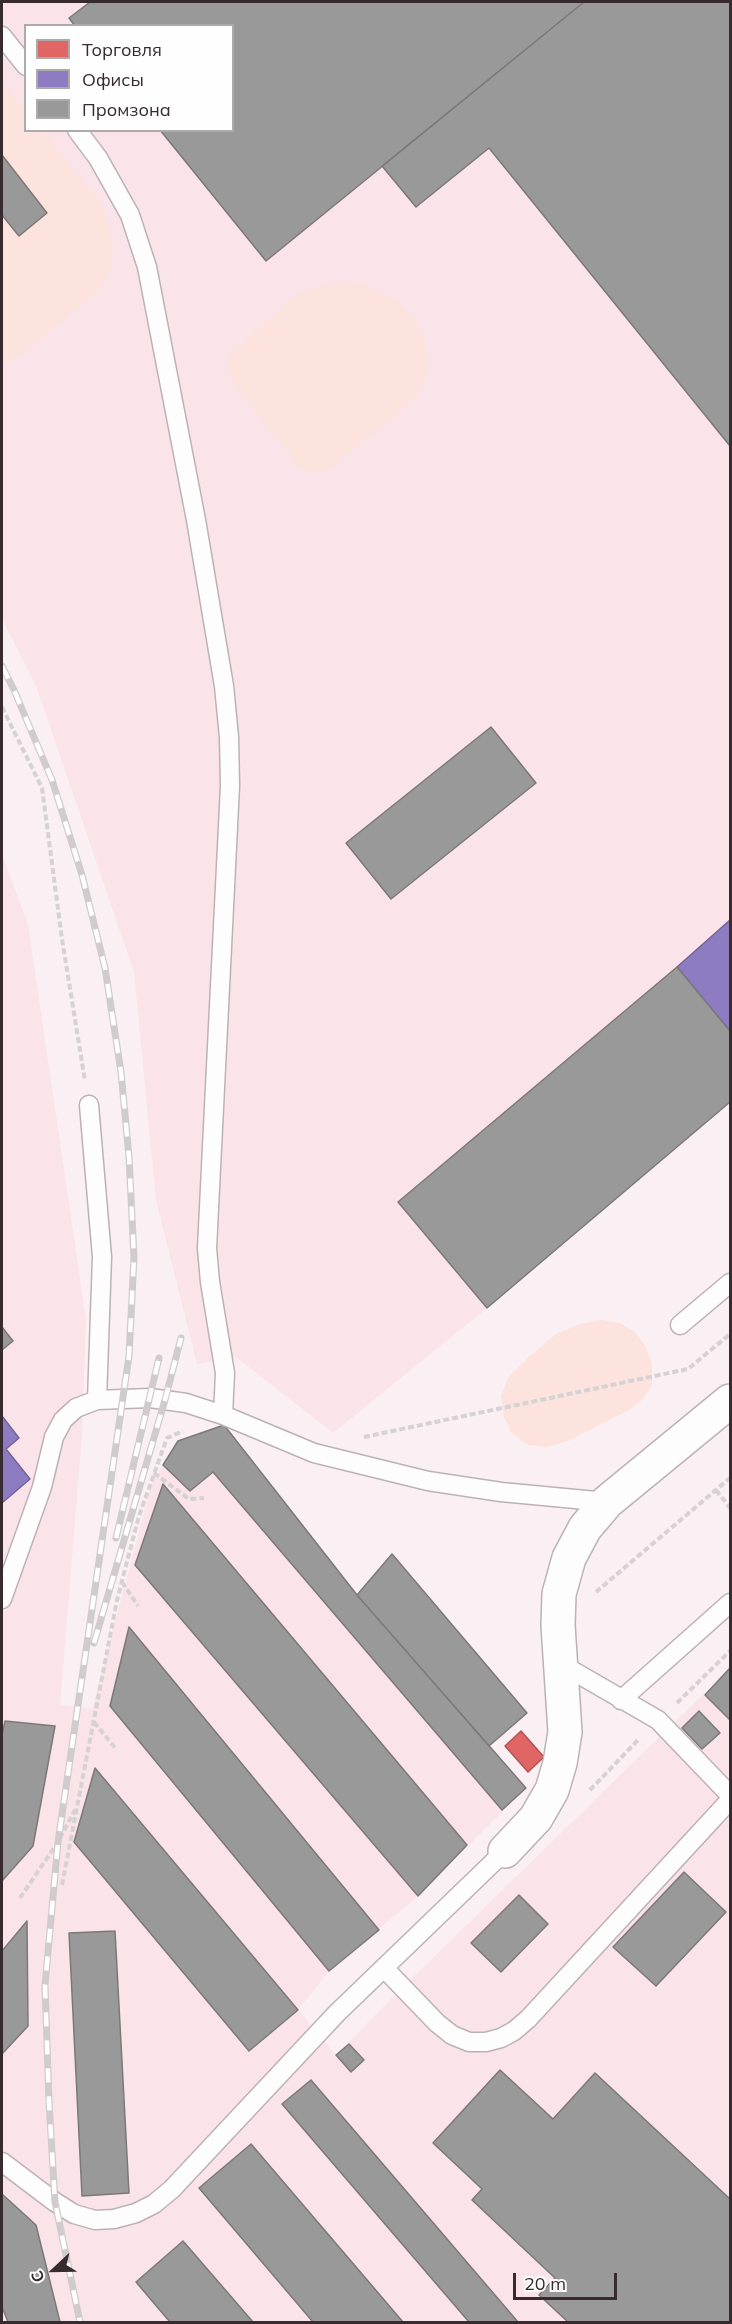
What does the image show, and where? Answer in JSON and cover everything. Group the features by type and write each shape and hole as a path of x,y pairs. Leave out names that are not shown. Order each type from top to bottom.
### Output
{"street":[{"path":"505,1851 536,1818 552,1790 560,1763 565,1732 558,1625 559,1594 569,1558 585,1528 607,1502 730,1401"}],"lane":[{"path":"2,36 24,64"},
{"path":"78,132 117,189 130,215 145,258 194,509 224,686 230,737 230,786 207,1248 210,1282 225,1373 223,1414"},
{"path":"89,1105 102,1257 97,1400"},
{"path":"680,1325 730,1283"},
{"path":"2,1599 42,1487 54,1437 63,1420 76,1408 97,1400 150,1398 186,1403 223,1414 314,1453 428,1481 501,1492 607,1502"},
{"path":"621,1700 730,1603"},
{"path":"561,1664 658,1720 730,1796"},
{"path":"384,1968 437,2023 452,2035 469,2042 486,2042 501,2038 528,2019 730,1800"},
{"path":"2,2162 74,2214 95,2220 114,2219 136,2213 153,2204 172,2189 337,2013 505,1851"}],"path":[{"path":"2,707 42,788 62,939 89,1105"},
{"path":"360,1437 687,1369 730,1334"},
{"path":"62,1885 122,1582 139,1516 167,1438 223,1414"},
{"path":"154,1473 189,1499 204,1498"},
{"path":"558,1625 730,1478"},
{"path":"716,1490 730,1508"},
{"path":"122,1582 138,1606"},
{"path":"93,1722 116,1749"},
{"path":"20,1898 58,1842 78,1805"}],"shaded area":[{"path":"2,2 730,2 730,1102 487,1308 333,1433 236,1357 197,1364 156,1200 134,972 36,686 2,619"},
{"path":"2,82 24,108 24,132 44,132 93,193 104,210 113,248 111,266 96,294 2,369"},
{"path":"332,283 365,286 398,302 410,314 426,344 427,375 420,390 410,403 329,469 311,473 297,465 236,386 228,372 227,362 236,348 291,300 303,291"},
{"path":"2,854 28,924 86,1319 82,1436 60,1705 92,1709 152,1482 178,1441 224,1425 357,1595 526,1788 418,1896 329,1971 298,2010 336,2055 729,1669 730,2322 2,2322"},
{"path":"601,1320 620,1323 635,1332 646,1347 652,1365 652,1385 644,1398 631,1409 568,1441 547,1447 528,1445 511,1432 504,1417 501,1396 508,1378 556,1334 580,1324"}],"building: Торговля":[{"path":"521,1731 544,1757 528,1772 505,1746"}],"building: Офисы":[{"path":"730,920 730,1031 677,967"},
{"path":"2,1416 19,1438 6,1449 30,1479 2,1503"}],"building: Промзона":[{"path":"90,2 584,2 266,261 162,132 234,132 234,24 74,24 69,18"},
{"path":"584,2 730,2 730,446 489,148 416,207 382,166"},
{"path":"2,155 47,213 19,236 2,215"},
{"path":"491,727 536,783 391,899 346,843"},
{"path":"677,967 730,1031 730,1102 487,1308 398,1202"},
{"path":"2,1327 13,1341 2,1350"},
{"path":"224,1425 357,1595 526,1788 502,1810 213,1472 190,1491 163,1465 178,1441"},
{"path":"163,1484 467,1845 418,1896 135,1565"},
{"path":"392,1554 527,1713 489,1746 357,1595"},
{"path":"129,1627 379,1930 329,1971 110,1706"},
{"path":"730,1670 730,1720 705,1695"},
{"path":"699,1711 720,1733 702,1749 682,1728"},
{"path":"5,1721 55,1726 33,1846 2,1881 2,1735"},
{"path":"95,1768 298,2010 249,2051 74,1842"},
{"path":"684,1872 726,1912 656,1986 613,1947"},
{"path":"519,1895 548,1924 501,1972 471,1943"},
{"path":"27,1921 28,2026 2,2054 2,1951"},
{"path":"115,1931 129,2193 82,2196 69,1933"},
{"path":"349,2044 364,2060 351,2072 336,2055"},
{"path":"500,2070 553,2119 595,2073 730,2199 730,2322 568,2322 539,2295 555,2278 472,2200 482,2189 433,2143"},
{"path":"311,2080 518,2322 469,2322 282,2104"},
{"path":"251,2144 403,2322 313,2322 199,2188"},
{"path":"2,2194 36,2225 60,2322 8,2322 2,2307"},
{"path":"183,2241 253,2322 170,2322 136,2282"}],"railway":[{"path":"2,666 52,780 82,875 105,968 121,1072 129,1157 134,1257 129,1356 58,1842 45,1985 55,2202 80,2322"},
{"path":"94,1643 181,1338"},
{"path":"116,1538 159,1358"}]}
